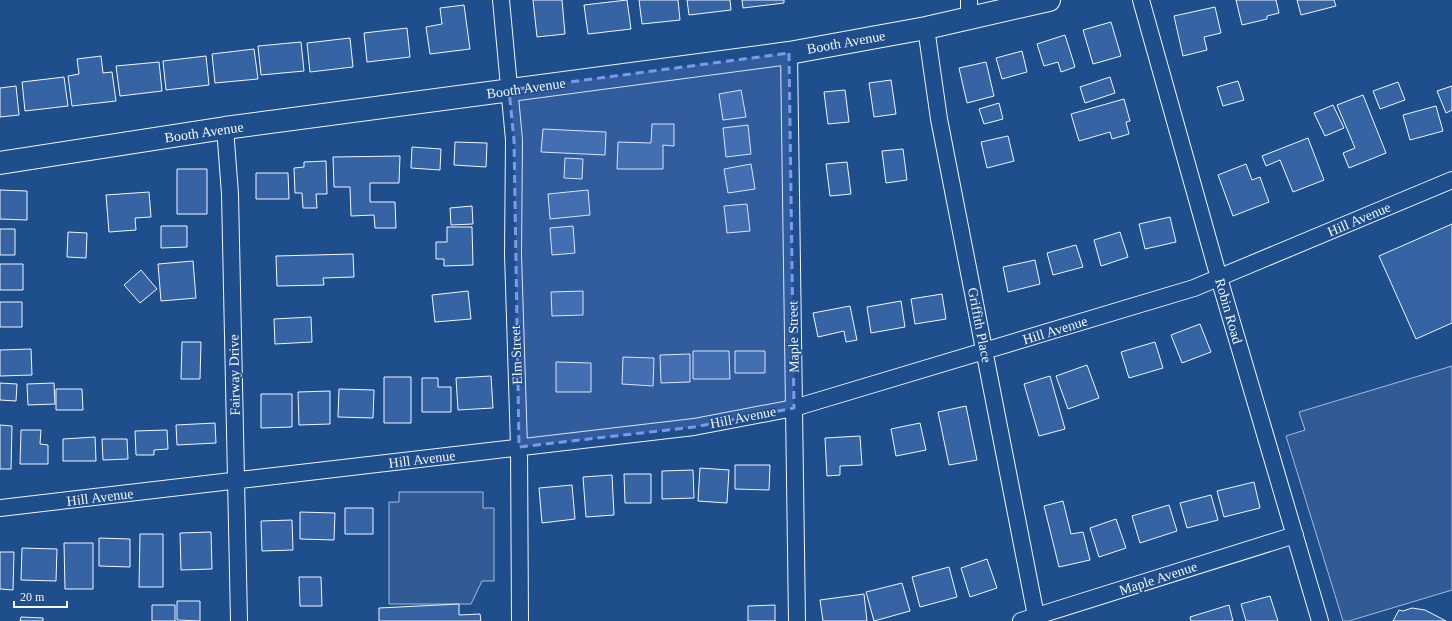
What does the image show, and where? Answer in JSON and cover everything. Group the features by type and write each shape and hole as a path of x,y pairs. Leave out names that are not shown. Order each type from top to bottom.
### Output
{"street":[{"name":"Elm Street","path":"501,0 514,140 513,254 519,447 520,621"},
{"name":"Booth Avenue","path":"0,163 225,128 789,53 926,28 969,9 1049,0"},
{"name":"Robin Road","path":"1141,0 1219,278 1320,621"},
{"name":"Griffith Place","path":"926,28 939,119 985,351 1032,619"},
{"name":"Maple Street","path":"789,53 797,621"},
{"name":"Fairway Drive","path":"225,128 230,194 239,621"},
{"name":"Hill Avenue","path":"0,508 694,426 794,408 1194,288 1452,180"},
{"name":"Maple Avenue","path":"1032,619 1295,535"}],"highlighted area":[{"path":"789,53 794,408 694,427 519,447 514,140 509,90"}],"shaded area":[{"path":"1452,366 1452,590 1349,621 1343,621 1286,436 1305,430 1299,412"},
{"path":"399,492 483,492 483,508 494,508 494,581 482,581 471,604 389,604 389,502 399,502"}],"building":[{"path":"533,0 562,0 565,34 537,37"},
{"path":"627,0 631,29 588,34 584,5"},
{"path":"639,0 678,0 680,20 642,24"},
{"path":"687,0 730,0 731,10 689,15"},
{"path":"742,0 784,0 784,3 743,8"},
{"path":"1236,0 1276,0 1279,13 1267,16 1267,19 1242,25"},
{"path":"1297,0 1334,0 1336,6 1301,15"},
{"path":"464,5 470,49 430,54 426,27 442,24 440,8"},
{"path":"1215,7 1221,33 1204,37 1207,50 1183,56 1174,16"},
{"path":"1111,22 1121,56 1093,64 1083,30"},
{"path":"407,28 410,57 367,62 364,33"},
{"path":"1065,35 1075,67 1061,72 1058,62 1044,66 1037,44"},
{"path":"350,38 353,67 310,72 307,43"},
{"path":"301,42 304,71 261,75 258,46"},
{"path":"254,49 258,79 215,83 212,54"},
{"path":"1022,51 1027,72 1002,79 996,58"},
{"path":"101,56 103,73 112,72 116,101 72,106 68,76 79,74 77,59"},
{"path":"206,56 209,85 166,90 163,61"},
{"path":"159,62 162,91 120,96 116,66"},
{"path":"986,62 994,96 967,103 959,68"},
{"path":"64,77 68,106 25,111 22,82"},
{"path":"1110,77 1115,93 1085,103 1080,87"},
{"path":"891,80 896,114 874,117 869,83"},
{"path":"1238,81 1244,100 1223,106 1217,87"},
{"path":"1398,82 1405,100 1380,109 1373,91"},
{"path":"16,86 19,115 0,117 0,88"},
{"path":"1452,86 1452,110 1446,113 1437,91"},
{"path":"741,90 746,117 723,120 719,94"},
{"path":"845,90 849,122 828,124 824,92"},
{"path":"1363,95 1386,153 1349,168 1343,153 1355,148 1337,105"},
{"path":"1124,99 1130,121 1126,122 1129,134 1112,139 1110,132 1079,141 1071,114"},
{"path":"999,103 1003,119 984,124 979,109"},
{"path":"1333,105 1344,128 1325,136 1314,113"},
{"path":"1436,106 1443,131 1410,140 1403,115"},
{"path":"652,124 674,124 674,146 663,145 663,169 617,169 618,142 651,143"},
{"path":"748,125 751,154 726,157 723,128"},
{"path":"543,129 606,132 605,155 541,152"},
{"path":"1008,136 1014,161 987,168 981,142"},
{"path":"1308,138 1324,180 1293,192 1280,160 1266,166 1262,156"},
{"path":"455,142 487,143 486,167 454,165"},
{"path":"412,147 441,149 440,170 411,168"},
{"path":"903,149 907,180 886,183 882,151"},
{"path":"400,156 399,183 370,183 370,202 395,202 396,228 375,228 374,215 351,216 350,187 334,187 333,157"},
{"path":"565,158 583,159 582,179 564,178"},
{"path":"326,161 327,194 316,194 317,208 303,208 302,193 295,193 294,168 304,167 304,162"},
{"path":"847,162 851,194 830,196 826,164"},
{"path":"751,164 755,189 728,193 724,169"},
{"path":"1246,164 1252,180 1260,177 1269,202 1233,216 1218,175"},
{"path":"177,169 207,169 207,214 177,214"},
{"path":"256,173 288,173 289,199 256,199"},
{"path":"0,190 27,191 27,220 0,219"},
{"path":"588,190 590,215 550,219 548,194"},
{"path":"149,192 151,217 135,218 136,230 109,232 106,195"},
{"path":"747,204 750,231 727,233 724,206"},
{"path":"472,206 473,224 451,225 450,208"},
{"path":"1170,217 1176,242 1145,249 1139,224"},
{"path":"1452,224 1452,323 1416,339 1379,256"},
{"path":"161,226 187,226 187,247 161,248"},
{"path":"573,226 575,253 552,255 550,228"},
{"path":"447,227 472,227 473,265 444,266 444,259 436,259 436,242 447,242"},
{"path":"0,229 15,229 15,255 0,255"},
{"path":"68,232 87,233 86,258 67,257"},
{"path":"1120,232 1128,257 1101,266 1094,240"},
{"path":"1076,245 1083,267 1053,275 1047,253"},
{"path":"353,254 354,277 323,278 324,285 277,286 276,256"},
{"path":"1035,260 1040,284 1008,292 1003,267"},
{"path":"193,261 196,298 161,301 158,264"},
{"path":"0,264 23,264 23,290 0,290"},
{"path":"141,270 157,289 140,303 124,285"},
{"path":"468,291 471,319 435,322 432,295"},
{"path":"583,291 583,315 552,316 551,292"},
{"path":"942,294 946,319 915,324 911,299"},
{"path":"901,301 905,327 871,333 867,307"},
{"path":"0,302 22,302 22,327 0,327"},
{"path":"850,306 857,340 846,342 844,331 818,337 813,313"},
{"path":"311,317 312,342 275,344 274,319"},
{"path":"1200,324 1211,352 1182,363 1171,335"},
{"path":"182,342 201,342 200,379 181,379"},
{"path":"1155,342 1163,368 1129,378 1121,352"},
{"path":"31,349 32,375 0,376 0,350"},
{"path":"693,351 729,351 730,379 693,379"},
{"path":"735,351 765,351 765,373 735,373"},
{"path":"690,354 690,382 661,383 660,355"},
{"path":"623,357 654,358 653,386 622,384"},
{"path":"556,362 591,363 591,392 556,392"},
{"path":"1087,365 1099,398 1068,409 1056,376"},
{"path":"491,376 493,408 458,410 456,378"},
{"path":"1050,376 1065,429 1039,436 1024,384"},
{"path":"384,377 411,377 411,423 384,423"},
{"path":"422,378 438,378 438,387 451,387 451,412 422,412"},
{"path":"0,383 17,384 16,401 0,400"},
{"path":"54,383 55,404 28,405 27,384"},
{"path":"56,389 82,389 83,410 56,410"},
{"path":"339,389 374,390 373,418 338,417"},
{"path":"330,391 330,424 299,425 298,392"},
{"path":"261,394 292,394 292,427 261,428"},
{"path":"966,406 977,460 949,465 938,412"},
{"path":"215,423 216,443 177,445 176,425"},
{"path":"920,423 926,450 896,456 891,429"},
{"path":"0,425 12,426 11,469 0,469"},
{"path":"21,430 41,430 40,444 48,445 48,464 20,464"},
{"path":"167,430 168,449 154,450 154,455 136,455 135,431"},
{"path":"860,436 862,465 840,466 840,475 827,476 825,438"},
{"path":"95,437 96,461 63,461 63,439"},
{"path":"102,439 127,439 128,459 103,460"},
{"path":"735,465 770,465 769,490 735,489"},
{"path":"700,468 729,470 727,503 698,501"},
{"path":"693,470 694,498 662,499 662,471"},
{"path":"624,474 651,474 651,503 625,503"},
{"path":"612,475 614,515 586,517 583,477"},
{"path":"1254,482 1260,508 1224,517 1217,491"},
{"path":"572,485 575,519 542,523 539,488"},
{"path":"1211,495 1218,520 1187,528 1180,503"},
{"path":"1063,501 1071,534 1083,532 1090,560 1059,567 1044,506"},
{"path":"1169,505 1177,531 1140,543 1132,516"},
{"path":"345,508 373,508 373,534 345,534"},
{"path":"300,512 335,513 334,540 300,539"},
{"path":"1116,519 1126,548 1099,557 1090,528"},
{"path":"292,520 293,550 262,551 261,521"},
{"path":"211,532 212,569 181,570 180,533"},
{"path":"140,534 163,534 163,587 139,587"},
{"path":"99,538 130,539 130,567 99,566"},
{"path":"64,543 93,543 93,589 65,589"},
{"path":"22,548 57,549 56,581 21,580"},
{"path":"0,552 14,552 13,590 0,589"},
{"path":"987,559 997,588 970,597 961,568"},
{"path":"949,567 957,597 920,607 912,577"},
{"path":"299,577 321,577 322,606 300,606"},
{"path":"902,583 910,611 874,621 866,592"},
{"path":"864,594 867,621 823,621 820,600"},
{"path":"1270,596 1278,621 1246,621 1241,604"},
{"path":"177,601 200,601 200,621 177,620"},
{"path":"459,604 459,615 480,614 481,621 379,621 379,608"},
{"path":"152,605 175,605 175,621 152,621"},
{"path":"775,605 775,621 748,621 748,606"},
{"path":"1229,605 1233,621 1191,621 1190,617"},
{"path":"1412,608 1425,610 1446,621 1393,621 1399,610 1403,611"},
{"path":"21,617 43,618 43,621 20,621"}]}
